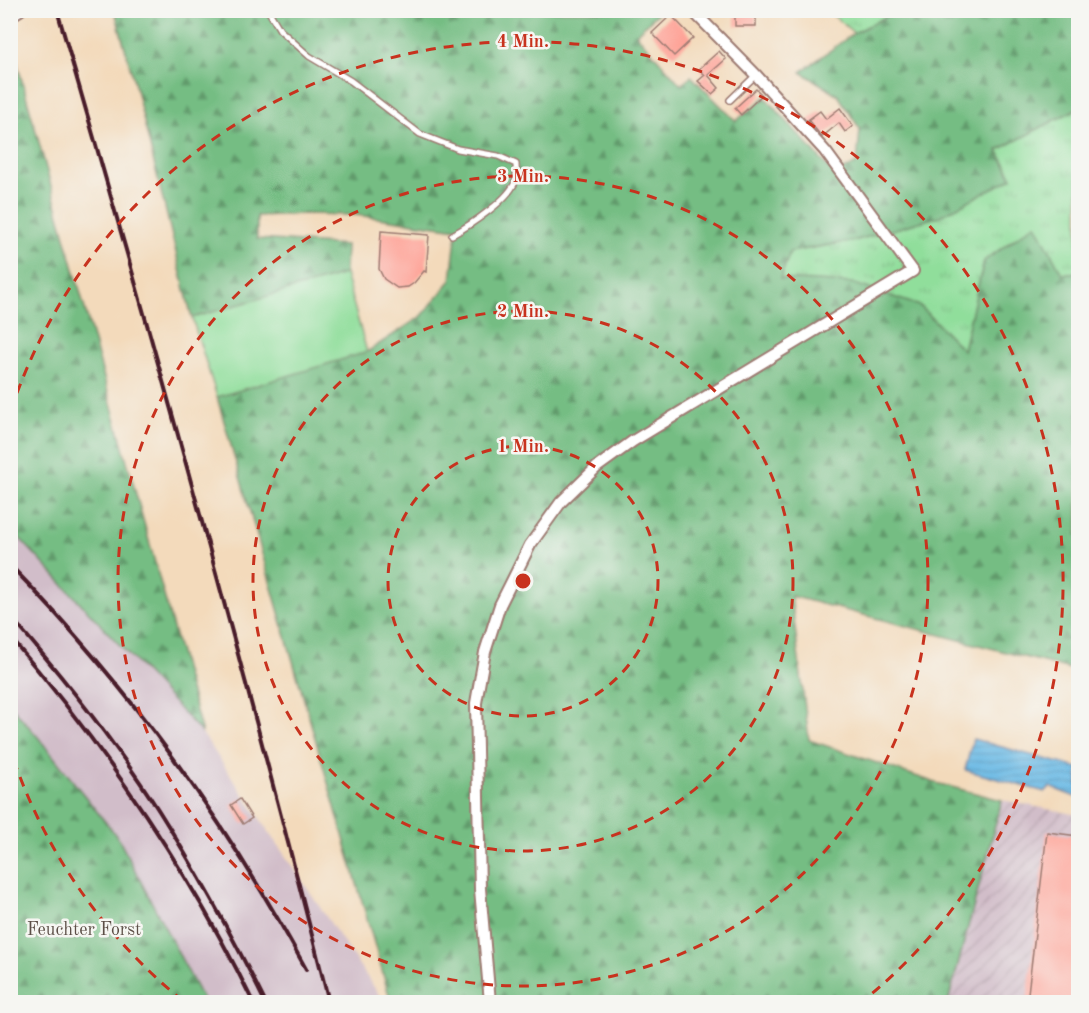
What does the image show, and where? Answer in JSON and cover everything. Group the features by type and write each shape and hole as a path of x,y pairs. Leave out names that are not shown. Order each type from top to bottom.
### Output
{"street":[{"path":"10,16 20,10"},
{"path":"490,1002 480,889 476,703 485,652 500,605 530,545 561,502 597,467 643,435 913,270 825,151 756,75 692,10"}],"lane":[{"path":"268,10 280,30 309,56 351,81 420,134 458,149 498,156 516,164 516,180 500,201 472,225 452,235"},
{"path":"730,100 756,75"}],"shaded area":[{"path":"11,529 202,733 384,1002 204,1002 118,838 11,706"},
{"path":"1002,800 1078,815 1078,1002 948,1002"}],"green space":[{"path":"115,11 660,11 636,34 681,85 691,76 736,121 765,97 835,175 857,163 860,129 838,95 801,72 854,33 897,11 1078,11 1078,108 998,150 1012,178 940,216 857,240 790,252 780,279 852,283 920,306 963,350 984,261 1036,224 1062,274 1078,272 1078,671 791,596 809,740 936,783 1002,800 948,1002 391,1002 217,397 367,352 422,316 451,280 457,229 356,215 257,216 257,239 346,245 345,274 192,318"},
{"path":"828,11 897,11 854,33"},
{"path":"11,41 202,733 11,529"},
{"path":"1078,108 1078,272 1062,274 1035,224 984,261 963,350 920,306 780,279 790,252 857,240 939,216 1012,178 998,150"},
{"path":"345,274 367,352 217,397 192,318"},
{"name":"Feuchter Forst","path":"11,706 118,838 204,1002 11,1002"}],"water":[{"path":"973,739 1078,768 1078,798 1050,787 1045,792 965,770"}],"building":[{"path":"735,10 756,10 756,26 735,26"},
{"path":"671,15 693,38 674,56 652,33"},
{"path":"719,51 726,59 708,75 719,88 712,94 698,81 705,75 699,69"},
{"path":"756,89 762,95 741,115 735,108"},
{"path":"840,108 853,126 845,132 839,123 822,137 808,120 820,111 826,119"},
{"path":"381,231 429,235 426,272 424,271 408,287 397,288 384,279 379,269"},
{"path":"240,799 252,818 243,824 231,805"},
{"path":"1047,832 1078,836 1078,1002 1027,1002"}],"railway":[{"path":"57,10 198,505 329,1002"},
{"path":"10,565 96,659 172,756 242,859 306,969"},
{"path":"10,616 88,711 142,785 228,929 265,1002"},
{"path":"10,637 79,723 144,812 202,905 253,1002"}]}
